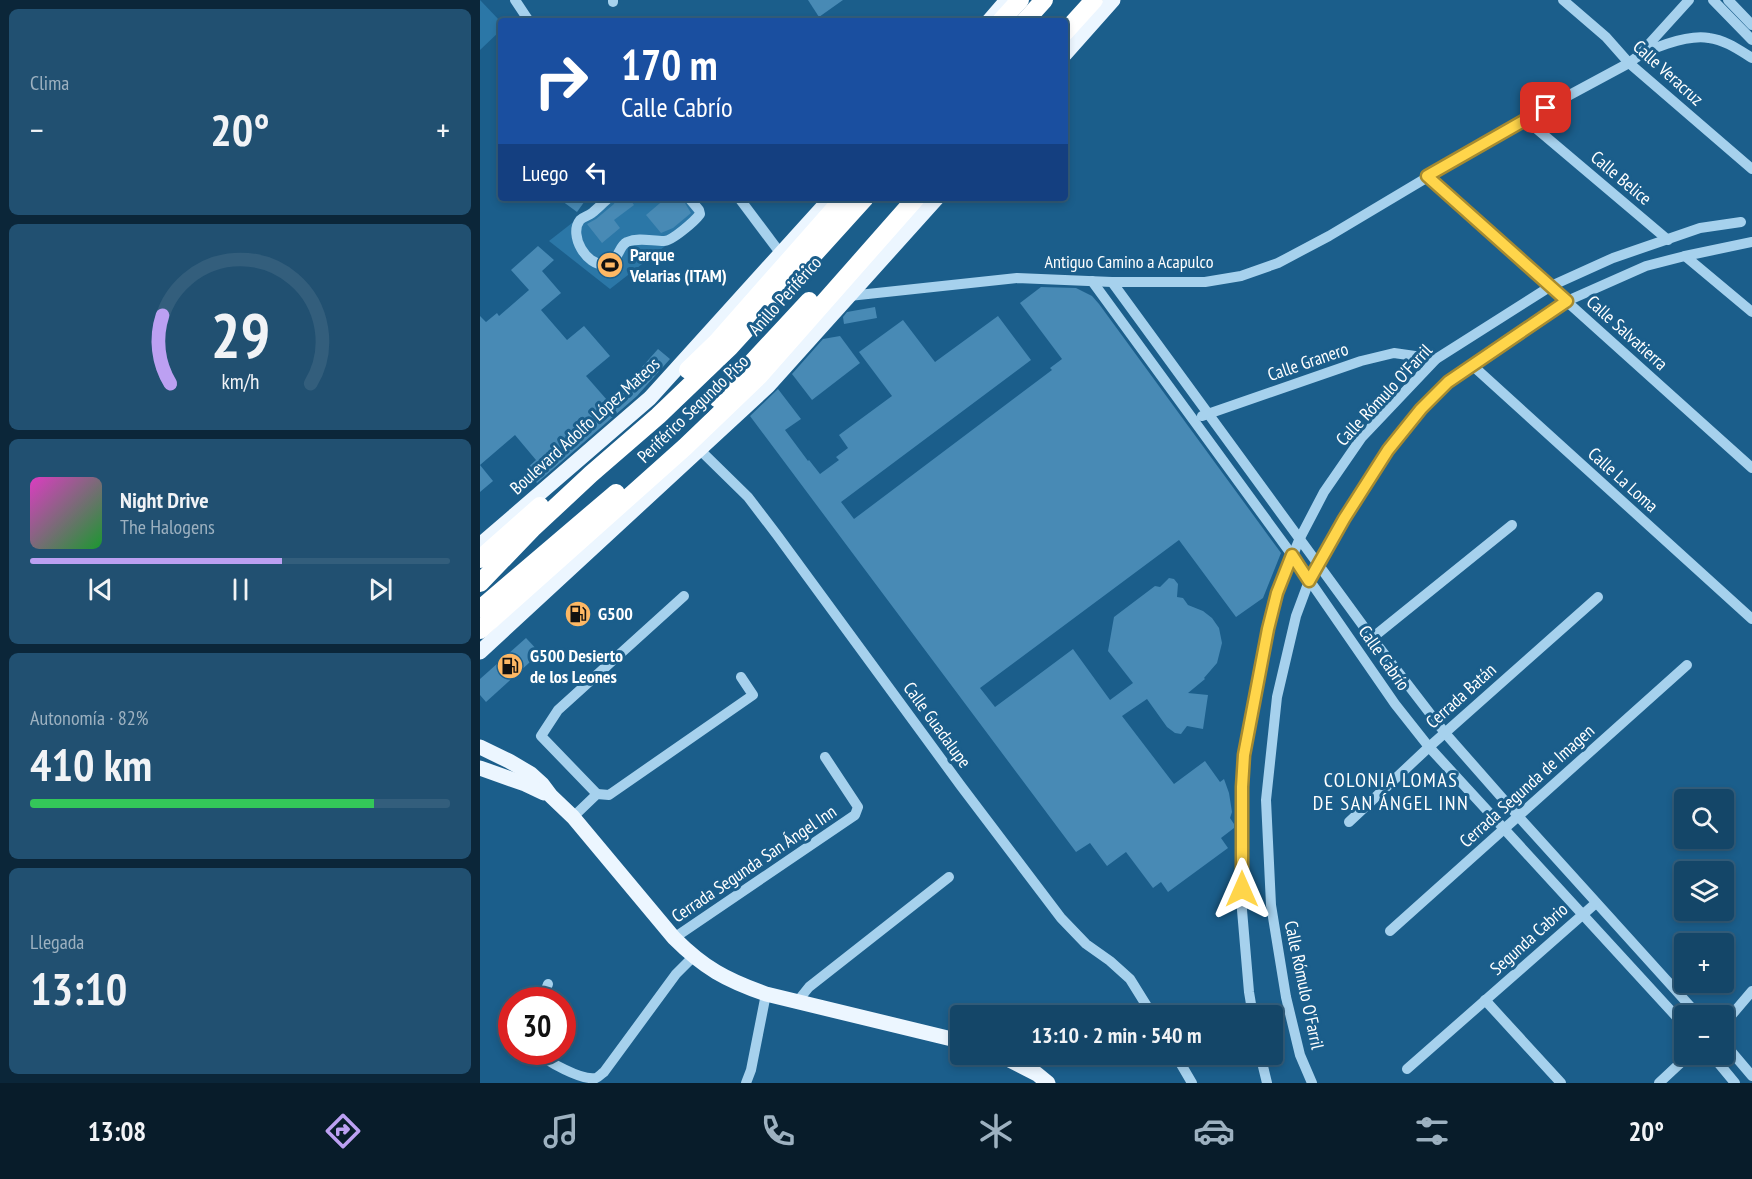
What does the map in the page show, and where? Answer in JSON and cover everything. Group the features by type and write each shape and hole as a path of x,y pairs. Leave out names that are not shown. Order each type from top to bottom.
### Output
{"highway":[{"path":"1004,18 1020,0"},
{"path":"1028,18 1044,0"},
{"path":"1064,18 1080,0"},
{"path":"1068,29 1094,0"},
{"name":"Anillo Periférico","path":"480,583 591,474 658,416 730,346 856,201"},
{"name":"Periférico Segundo Piso","path":"480,560 687,372 856,201"},
{"name":"Anillo Periférico","path":"480,609 675,442 751,364 899,201"},
{"name":"Periférico Segundo Piso","path":"480,630 685,447 759,376 913,201"},
{"path":"652,470 675,442"},
{"path":"506,551 532,530"}],"main road":[{"path":"992,18 1007,0"},
{"path":"1068,51 1113,0"},
{"name":"Boulevard Adolfo López Mateos","path":"480,544 650,398 828,201"},
{"path":"480,652 768,386 933,201"},
{"path":"480,747 531,774 542,784 573,817 674,938 693,957 722,976 766,994 950,1039"},
{"path":"480,768 551,796"},
{"path":"1019,1065 1048,1083"}],"street":[{"path":"515,0 527,18"},
{"name":"Calle Veracruz","path":"1563,0 1606,37 1629,63 1752,169"},
{"name":"Antiguo Camino a Acapulco","path":"849,296 1017,278 1112,282 1205,282 1241,276 1278,263 1329,236 1526,119 1629,63 1689,0"},
{"path":"1713,0 1752,40"},
{"path":"1728,0 1752,25"},
{"name":"Antiguo Camino a Acapulco","path":"1639,54 1686,39 1709,37 1729,44 1752,58"},
{"name":"Calle Belice","path":"1526,119 1668,240"},
{"name":"Calle Salvatierra","path":"1427,176 1752,468"},
{"path":"605,201 582,218 576,232 584,254 602,264 613,262 623,245 628,242 672,239 700,214 692,201"},
{"path":"741,201 781,254"},
{"name":"Calle Rómulo O'Farril","path":"1292,555 1324,492 1362,437 1436,358 1551,286 1613,258 1700,228 1741,222"},
{"name":"Calle Rómulo O'Farril","path":"1312,1083 1300,1056 1286,997 1271,905 1266,800 1276,697 1296,616 1309,581 1344,519 1388,450 1421,409 1448,382 1567,301 1646,266 1685,255 1752,242"},
{"path":"1685,255 1752,312"},
{"name":"Calle Cabrío","path":"1092,281 1292,555 1395,704 1429,747 1674,1014"},
{"name":"Calle Cabrío","path":"1112,282 1372,638 1445,733 1689,1005"},
{"name":"Calle Granero","path":"1194,419 1361,361 1394,353 1436,358"},
{"name":"Calle La Loma","path":"1472,365 1752,619"},
{"name":"Calle Guadalupe","path":"699,449 747,496 1061,918 1086,944 1130,979 1146,1005"},
{"path":"1372,638 1512,525"},
{"path":"1251,1005 1242,910 1244,755 1268,629 1277,593 1292,555"},
{"path":"684,596 558,710 541,736 597,794 609,795 753,694 741,677"},
{"name":"Cerrada Batán","path":"1349,822 1429,747 1598,597"},
{"name":"Cerrada Segunda de Imagen","path":"1390,931 1687,665"},
{"name":"Cerrada Segunda San Ángel Inn","path":"674,938 855,815 858,807 825,757"},
{"path":"573,817 597,794"},
{"path":"796,1002 809,987 949,877"},
{"name":"Segunda Cabrio","path":"1407,1069 1596,903"},
{"path":"556,1065 584,1077 596,1078 604,1072 676,974 693,957"},
{"path":"1734,1012 1752,991"},
{"path":"746,1083 751,1070 766,994"},
{"path":"1485,1000 1561,1083"},
{"path":"1734,1055 1752,1076"},
{"path":"1182,1065 1192,1083"},
{"path":"1263,1065 1267,1083"},
{"path":"1659,1083 1678,1065"},
{"path":"1720,1065 1735,1083"}],"shaded area":[{"path":"480,0 498,19 498,33 480,50"},
{"name":"Parque Velarias (ITAM)","path":"600,201 694,201 705,215 610,289 549,241"}],"building":[{"path":"808,0 843,0 819,17"},
{"path":"562,201 585,201 577,212"},
{"path":"615,201 631,201 634,205 614,220 620,228 602,243 587,224"},
{"path":"662,201 684,201 691,213 673,228 661,233 646,215"},
{"path":"538,246 554,260 542,271 561,293 541,310 567,340 584,326 610,356 586,376 607,400 618,391 619,393 658,349 670,359 637,396 537,483 526,469 536,460 515,435 480,465 480,316 486,322 497,313 499,316 529,290 511,270"},
{"path":"1041,287 1076,288 1092,296 1281,553 1263,598 1236,617 1179,540 980,688 995,707 1073,649 1110,700 1133,683 1108,651 1114,617 1155,586 1160,587 1169,578 1174,579 1178,584 1177,597 1183,598 1188,605 1203,611 1212,618 1219,628 1222,643 1217,663 1205,679 1188,693 1208,695 1203,729 1187,726 1181,734 1175,733 1167,727 1147,699 1122,716 1174,784 1205,761 1220,782 1224,779 1229,793 1232,812 1230,818 1234,828 1221,838 1228,848 1168,892 1161,882 1153,888 1126,852 1107,866 1090,843 1076,852 750,416 778,389 801,419 785,430 820,474 839,460 836,457 848,448 839,435 892,396 859,352 903,320 935,362 998,316 1031,360 841,502 854,519 1052,370 1050,368 1062,359 1020,303"},
{"path":"875,307 877,318 844,324 843,317 847,312"},
{"path":"840,336 860,363 812,400 792,374 823,339"},
{"path":"480,465 493,481 480,492"},
{"name":"G500 Desierto de los Leones","path":"526,638 540,653 486,702 480,695 480,679"}],"place":[{"name":"Parque Velarias (ITAM)","path":"610,265"},
{"name":"G500","path":"578,614"},
{"name":"G500 Desierto de los Leones","path":"510,666"}],"district":[{"name":"COLONIA LOMAS DE SAN ÁNGEL INN","path":"1391,792"}],"route":[{"path":"1242,889 1244,755 1268,629 1277,593 1292,555 1309,581 1344,519 1388,450 1421,409 1448,382 1567,301 1427,176 1546,108"}]}
